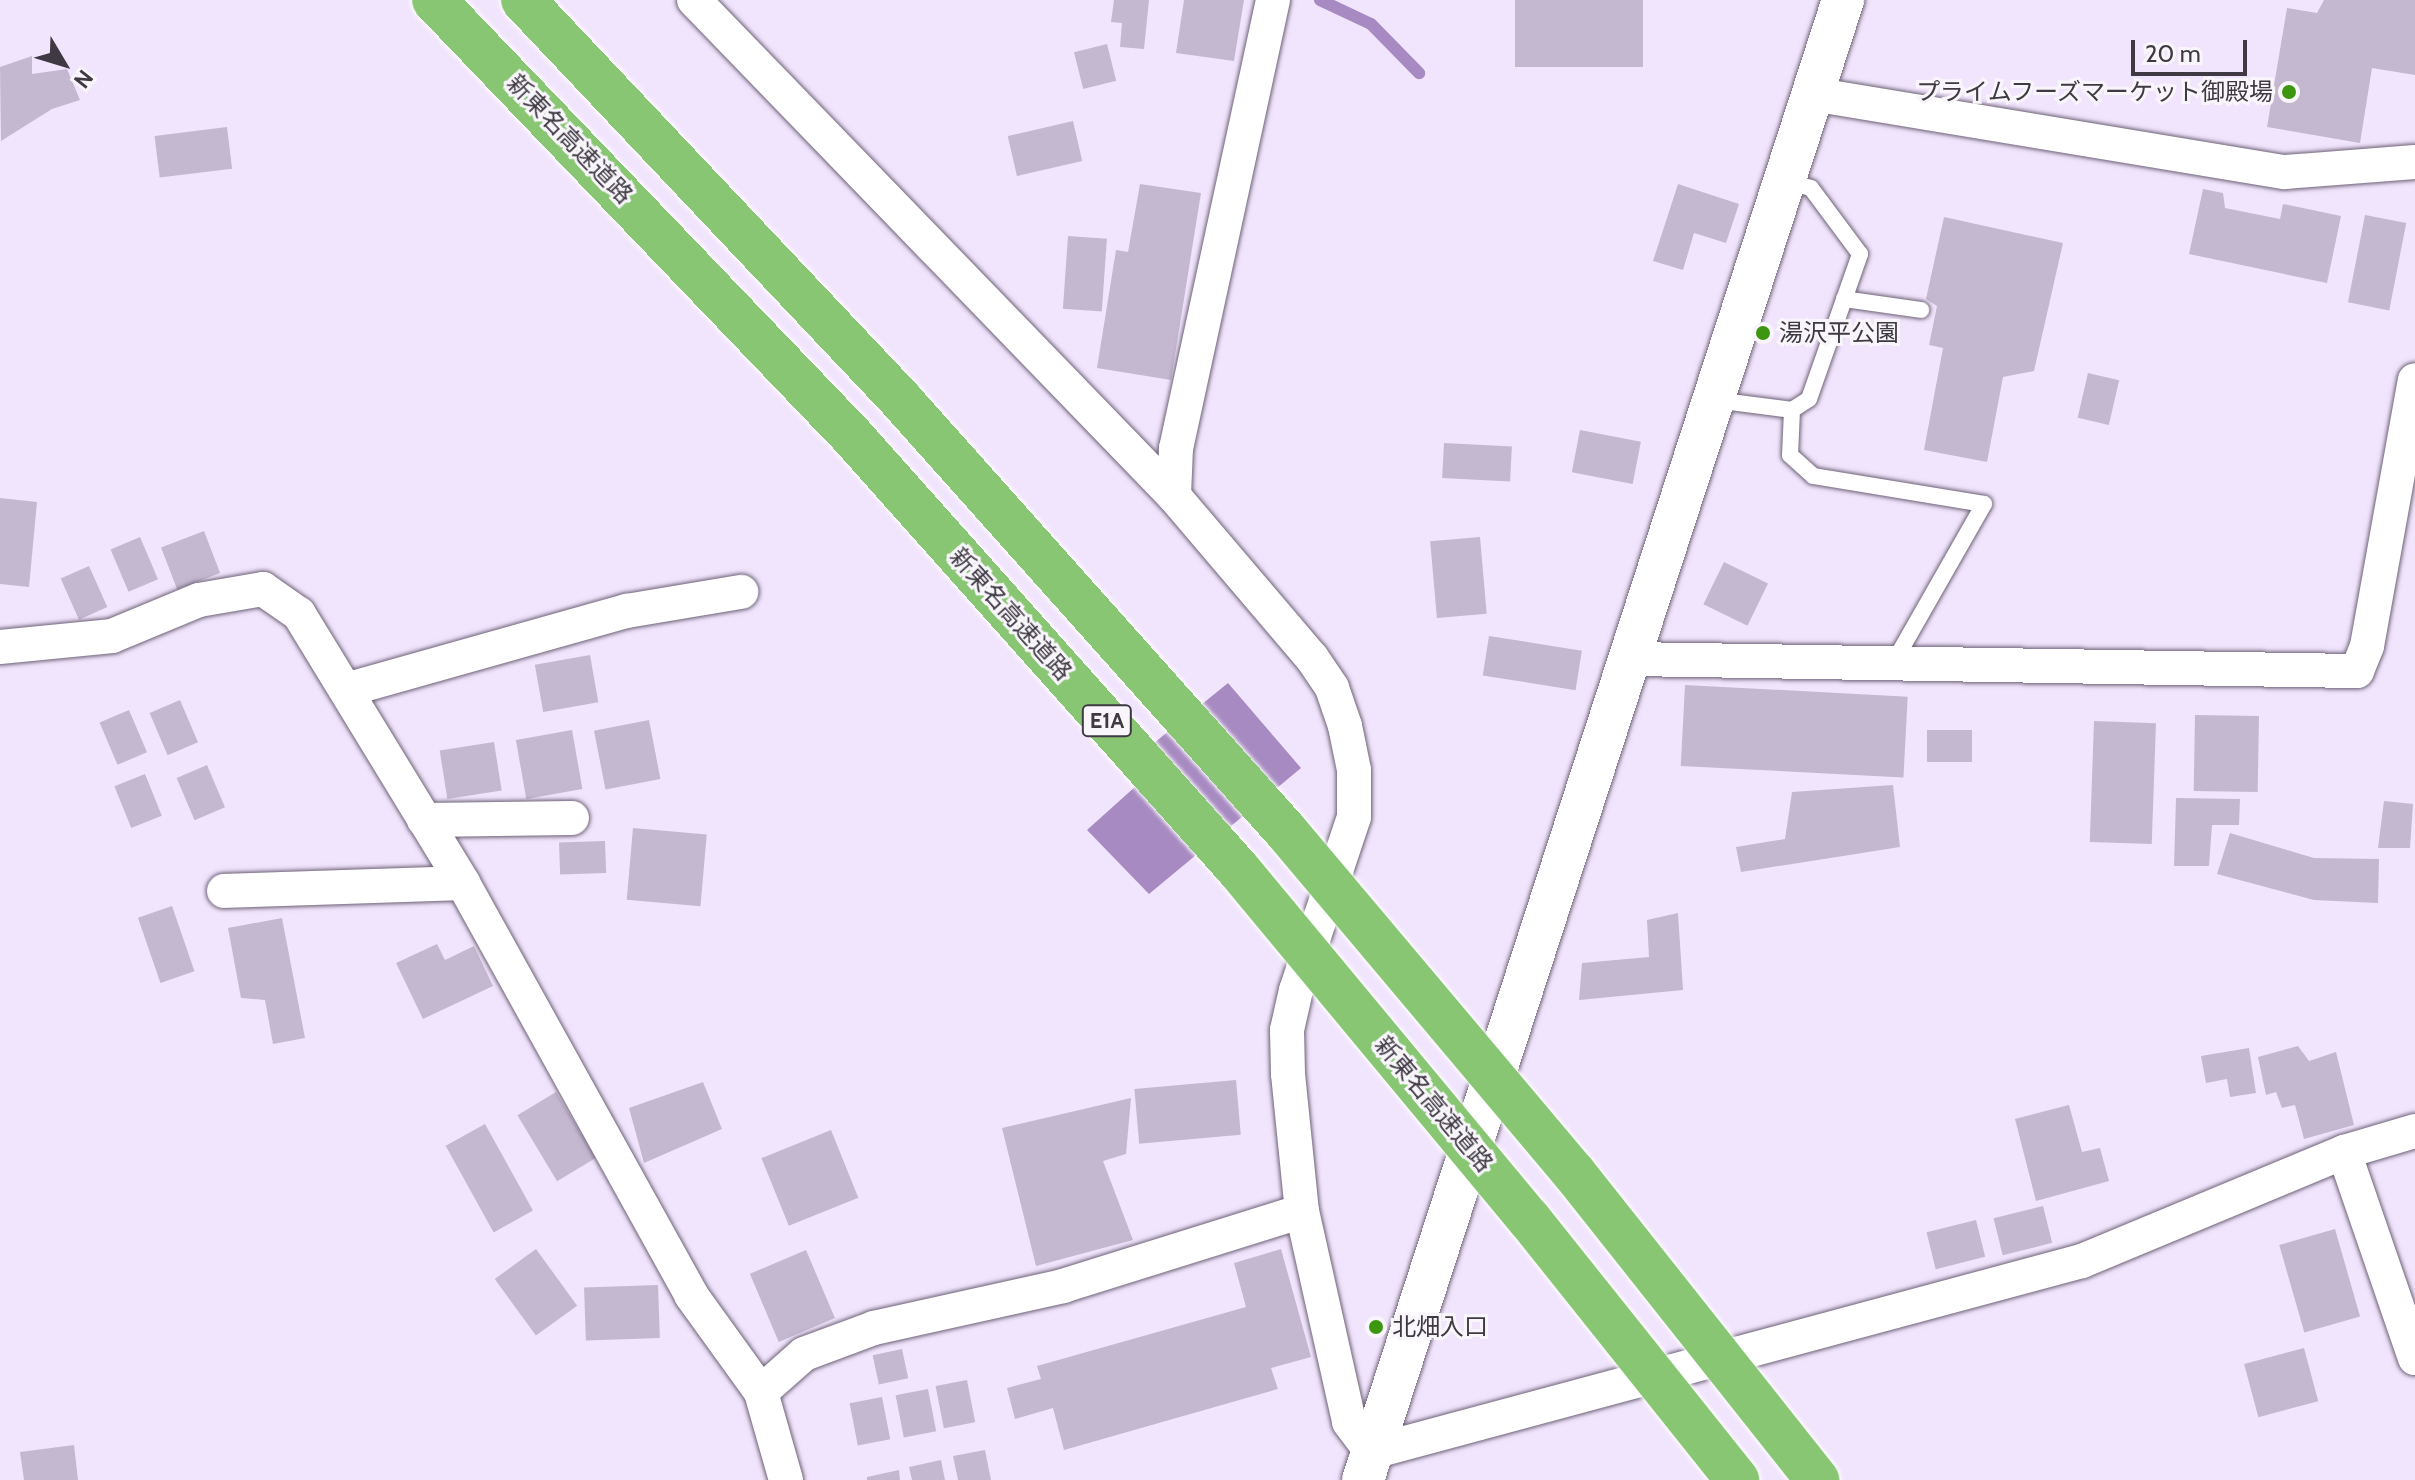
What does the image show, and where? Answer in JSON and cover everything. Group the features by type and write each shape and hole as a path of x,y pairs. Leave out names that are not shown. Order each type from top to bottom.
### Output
{"highway":[{"name":"新東名高速道路","path":"434,0 852,436 1239,870 1737,1480"},
{"name":"E1A","path":"523,0 900,399 1285,830 1574,1173 1817,1480"}],"street":[{"path":"694,0 1174,496 1284,620 1332,688 1354,770 1354,817 1344,855 1296,990 1287,1030 1302,1211 1349,1422 1367,1466"},
{"path":"1174,496 1176,448 1273,0"},
{"path":"1367,1466 1843,0"},
{"path":"1812,94 2285,172 2415,162"},
{"path":"1631,659 1891,667 2357,671 2367,646 2415,380"},
{"path":"0,647 112,636 199,600 263,589 299,614 349,689 463,883 691,1295 761,1392 786,1480"},
{"path":"349,689 627,611 741,592"},
{"path":"424,820 572,818"},
{"path":"224,891 463,883"},
{"path":"1367,1466 2082,1261 2344,1152 2415,1131"},
{"path":"2344,1152 2415,1358"},
{"path":"761,1392 804,1354 874,1328 1063,1286 1302,1211"}],"lane":[{"path":"1712,399 1792,410 1809,399 1860,254 1811,188 1783,180"},
{"path":"1844,299 1921,310"},
{"path":"1792,410 1790,455 1813,476 1984,504 1891,667"}],"shaded area":[{"path":"1228,683 1301,768 1149,894 1087,830 1136,786 1122,769"}],"building":[{"path":"1114,0 1149,0 1144,49 1120,47 1122,23 1111,22"},
{"path":"1184,0 1244,0 1234,61 1176,53"},
{"path":"1515,0 1643,0 1643,67 1515,67"},
{"path":"2324,0 2415,0 2415,75 2372,68 2360,143 2267,127 2287,8 2317,13"},
{"path":"1107,44 1116,81 1083,89 1074,52"},
{"path":"32,56 32,74 67,69 80,100 52,109 1,141 0,67"},
{"path":"1073,121 1082,161 1017,176 1008,136"},
{"path":"227,127 232,169 160,178 155,136"},
{"path":"1140,184 1201,193 1171,380 1097,368 1116,250 1128,252"},
{"path":"1678,184 1739,204 1726,243 1694,233 1683,270 1653,261"},
{"path":"2203,189 2223,193 2225,208 2280,219 2283,204 2341,216 2327,283 2189,254"},
{"path":"2365,215 2406,223 2389,310 2348,302"},
{"path":"1944,217 2063,243 2034,371 2003,377 1987,462 1924,450 1943,348 1929,345 1937,306 1926,299"},
{"path":"1068,236 1107,239 1102,312 1063,309"},
{"path":"2088,373 2119,380 2109,425 2078,418"},
{"path":"1580,430 1641,442 1633,484 1572,472"},
{"path":"1444,443 1512,447 1510,482 1442,478"},
{"path":"0,498 37,502 29,587 0,584"},
{"path":"204,531 220,573 177,589 161,547"},
{"path":"140,537 158,579 129,592 111,550"},
{"path":"1480,537 1487,614 1437,618 1430,541"},
{"path":"1724,562 1768,583 1747,626 1703,604"},
{"path":"89,566 107,607 79,620 61,579"},
{"path":"1489,636 1582,651 1576,690 1483,676"},
{"path":"590,655 598,702 543,712 535,665"},
{"path":"1685,685 1908,697 1903,778 1681,766"},
{"path":"180,700 198,742 168,755 150,713"},
{"path":"129,710 147,752 118,765 100,723"},
{"path":"2195,715 2259,716 2258,792 2194,791"},
{"path":"649,720 660,779 605,790 594,731"},
{"path":"2094,721 2156,723 2152,844 2090,842"},
{"path":"572,730 582,789 526,799 516,740"},
{"path":"1927,730 1972,730 1972,762 1927,762"},
{"path":"494,742 502,790 447,799 440,751"},
{"path":"207,765 225,807 195,820 177,778"},
{"path":"145,774 162,816 131,828 114,786"},
{"path":"1893,785 1900,847 1741,872 1736,847 1785,839 1792,792"},
{"path":"2176,798 2240,799 2239,825 2212,825 2209,866 2174,866"},
{"path":"2384,801 2413,804 2410,848 2378,848"},
{"path":"633,828 707,834 700,906 627,900"},
{"path":"2230,833 2314,858 2379,859 2378,903 2314,900 2217,874"},
{"path":"605,841 606,873 560,875 559,843"},
{"path":"172,906 194,971 160,983 138,918"},
{"path":"1678,913 1683,990 1579,1000 1582,963 1649,957 1647,920"},
{"path":"282,918 305,1038 273,1044 265,1000 241,998 228,928"},
{"path":"437,944 445,960 474,946 493,986 423,1019 396,963"},
{"path":"2298,1046 2309,1061 2336,1052 2354,1125 2304,1139 2295,1105 2282,1108 2276,1092 2266,1095 2258,1057"},
{"path":"2249,1048 2256,1093 2230,1097 2227,1079 2206,1083 2201,1056"},
{"path":"1236,1080 1241,1135 1139,1144 1134,1089"},
{"path":"703,1082 722,1129 644,1163 629,1108"},
{"path":"556,1092 596,1158 557,1181 517,1115"},
{"path":"1131,1098 1126,1154 1103,1161 1133,1240 1036,1266 1002,1128"},
{"path":"2069,1105 2082,1152 2100,1148 2109,1181 2036,1201 2015,1119"},
{"path":"485,1124 533,1211 494,1232 446,1146"},
{"path":"831,1130 858,1198 789,1226 761,1158"},
{"path":"2043,1206 2052,1243 2003,1255 1994,1218"},
{"path":"1976,1220 1985,1257 1936,1269 1927,1232"},
{"path":"2335,1229 2360,1316 2304,1332 2279,1245"},
{"path":"536,1249 577,1306 536,1336 495,1279"},
{"path":"1281,1249 1311,1357 1271,1368 1278,1389 1064,1450 1053,1408 1015,1419 1007,1388 1041,1379 1037,1366 1246,1307 1234,1263"},
{"path":"806,1250 835,1318 779,1342 750,1274"},
{"path":"658,1285 660,1338 586,1341 584,1288"},
{"path":"2304,1348 2318,1401 2258,1417 2244,1364"},
{"path":"902,1349 908,1378 879,1385 873,1355"},
{"path":"967,1380 975,1422 944,1428 936,1386"},
{"path":"928,1389 936,1431 904,1438 896,1395"},
{"path":"882,1397 890,1439 858,1446 850,1403"},
{"path":"74,1445 78,1480 24,1480 20,1452"},
{"path":"985,1450 991,1480 958,1480 953,1456"},
{"path":"941,1460 945,1480 912,1480 909,1467"},
{"path":"899,1470 900,1480 867,1480 867,1477"}],"waterway":[{"path":"1320,0 1371,24 1419,73"}],"place":[{"name":"プライムフーズマーケット御殿場","path":"2289,92"},
{"name":"湯沢平公園","path":"1763,333"},
{"name":"北畑入口","path":"1376,1327"}]}
